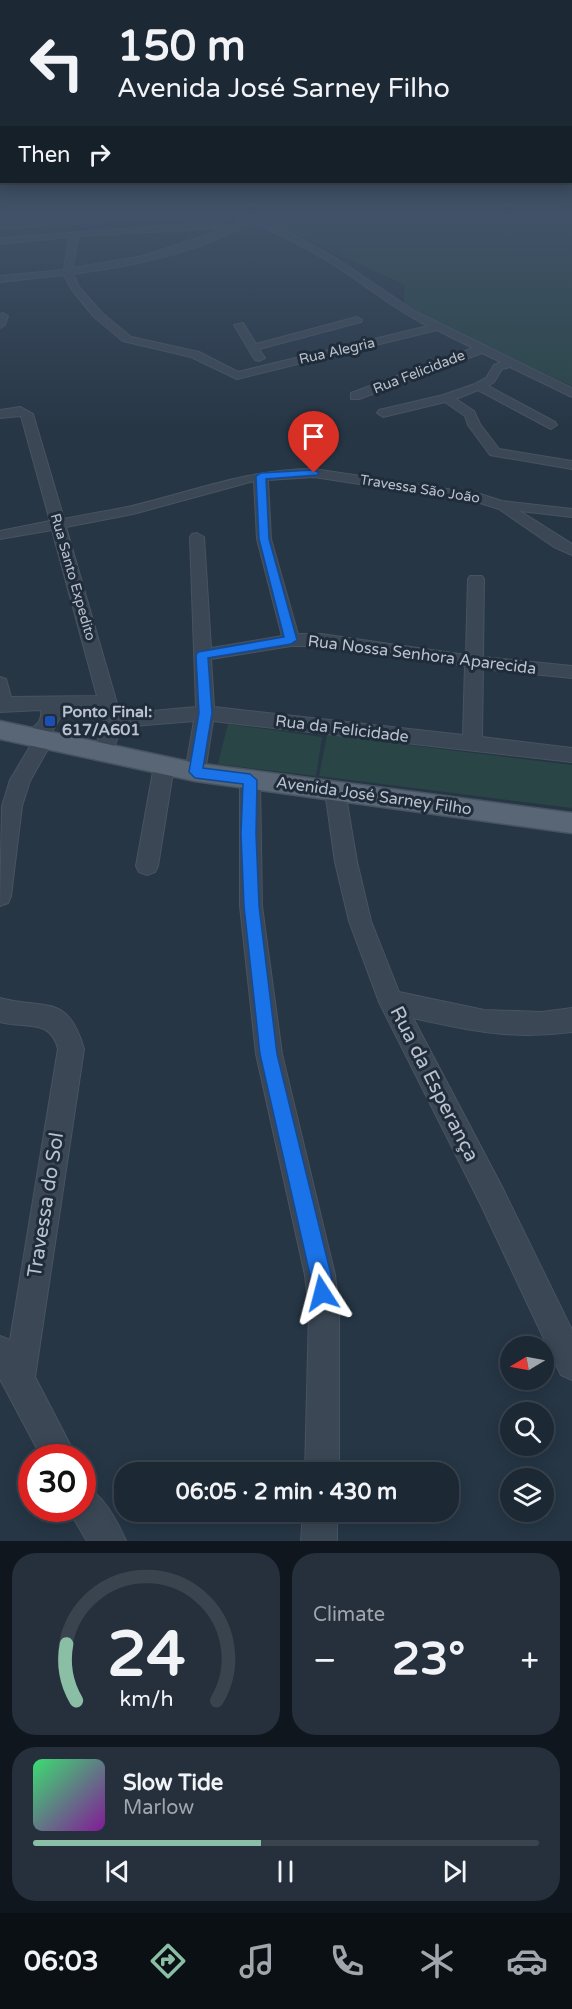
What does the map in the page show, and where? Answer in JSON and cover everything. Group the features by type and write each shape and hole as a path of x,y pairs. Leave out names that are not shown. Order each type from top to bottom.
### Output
{"main road":[{"name":"Avenida José Sarney Filho","path":"0,730 195,772 572,823"}],"street":[{"name":"Rua Alegria","path":"74,286 98,315 127,339 195,354 237,376 438,327"},
{"path":"370,286 412,314 572,393"},
{"path":"252,348 357,320"},
{"path":"239,325 267,368"},
{"name":"Rua Felicidade","path":"355,396 482,349"},
{"path":"383,413 447,398 479,386 490,380 498,367 511,363"},
{"path":"479,386 551,425"},
{"path":"447,398 470,414 474,425 495,452 572,465"},
{"name":"Rua Santo Expedito","path":"7,412 27,414 113,721"},
{"name":"Travessa São João","path":"0,535 133,510 203,489 261,476 314,473 480,498 500,505 572,513"},
{"path":"261,476 264,539 291,640"},
{"path":"500,505 559,544 572,549"},
{"path":"195,772 205,713 197,537"},
{"path":"472,744 476,662 476,579"},
{"name":"Rua Nossa Senhora Aparecida","path":"202,655 291,640 321,640 476,662 572,672"},
{"path":"0,683 1,704 108,702"},
{"path":"0,896 12,806 20,780 39,738 50,721 51,710 47,703"},
{"name":"Rua da Felicidade","path":"113,721 205,713 572,755"},
{"path":"104,753 113,721"},
{"path":"147,866 164,766"},
{"path":"250,780 251,906 268,1054 320,1275 323,1303 322,1462"},
{"name":"Rua da Esperança","path":"335,791 346,862 360,921 392,1002 490,1195 572,1364"},
{"path":"392,1002 484,1022 542,1024 572,1020"},
{"name":"Travessa do Sol","path":"0,1010 12,1015 42,1015 57,1020 68,1031 71,1049 19,1379"},
{"path":"0,1352 19,1379 53,1444"},
{"path":"95,1522 108,1541"},
{"path":"319,1541 320,1522"}],"green space":[{"path":"405,286 572,286 572,386 426,317 404,303"},
{"path":"228,724 322,737 316,776 218,764"},
{"path":"327,735 572,765 572,808 319,776"}],"place":[{"name":"Ponto Final: 617/A601","path":"50,721"}],"route":[{"path":"314,473 261,476 264,539 291,640 202,655 205,713 195,772 250,780 251,906 268,1054 320,1275 322,1293"}]}
